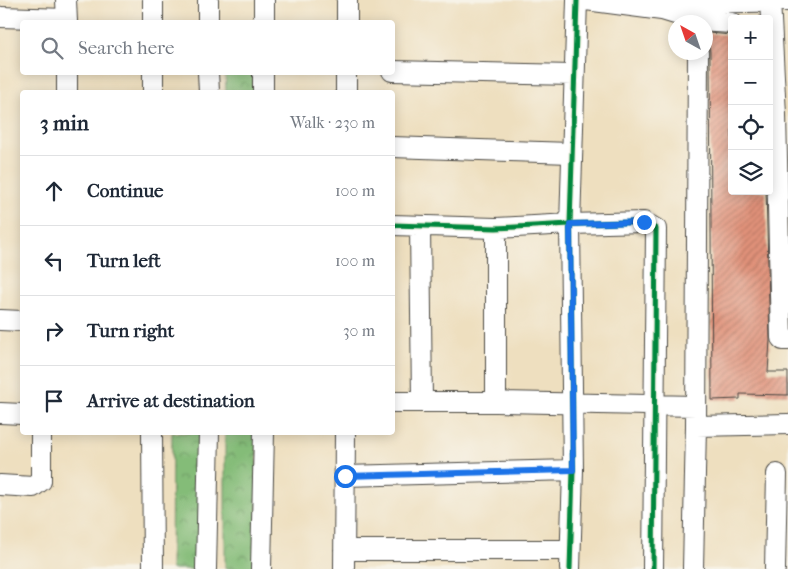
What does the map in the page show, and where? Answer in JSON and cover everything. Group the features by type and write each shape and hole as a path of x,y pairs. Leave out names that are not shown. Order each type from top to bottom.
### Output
{"street":[{"path":"153,0 153,20"},
{"path":"208,0 208,20"},
{"path":"264,20 265,0"},
{"path":"346,20 347,0"},
{"path":"345,435 344,560 570,560 573,470 570,224 577,0"},
{"path":"586,0 698,15 770,0 788,1"},
{"path":"770,0 776,25 782,115 784,265 781,338 788,340"},
{"path":"0,17 66,14"},
{"path":"713,19 728,22"},
{"path":"692,569 696,426 698,60"},
{"path":"395,70 574,75"},
{"path":"67,75 67,90"},
{"path":"153,75 153,90"},
{"path":"208,75 208,90"},
{"path":"263,75 263,90"},
{"path":"346,75 346,90"},
{"path":"395,147 571,153"},
{"path":"395,225 496,228 644,222 656,229 656,405 653,569"},
{"path":"420,226 422,401"},
{"path":"496,228 496,402"},
{"path":"0,320 20,321"},
{"path":"395,402 696,406"},
{"path":"0,413 20,414"},
{"path":"696,426 788,424"},
{"path":"0,485 33,487 41,481 41,435"},
{"path":"152,435 153,569"},
{"path":"206,569 209,435"},
{"path":"261,569 264,435"},
{"path":"345,476 573,470"},
{"path":"775,569 782,508 777,474"}],"green space":[{"path":"225,75 256,75 256,90 226,90"},
{"path":"172,435 201,435 202,569 171,569"},
{"path":"225,435 257,435 257,569 225,569"}],"building":[{"path":"713,33 728,35 728,195 766,195 770,340 768,372 788,372 788,395 740,394 740,399 712,400 710,60 713,60"}],"cycle path":[{"path":"570,569 573,470 570,224 577,0"},
{"path":"395,225 496,228 644,222 656,229 653,569"}],"route":[{"path":"345,476 573,470 570,224 644,222"}]}
